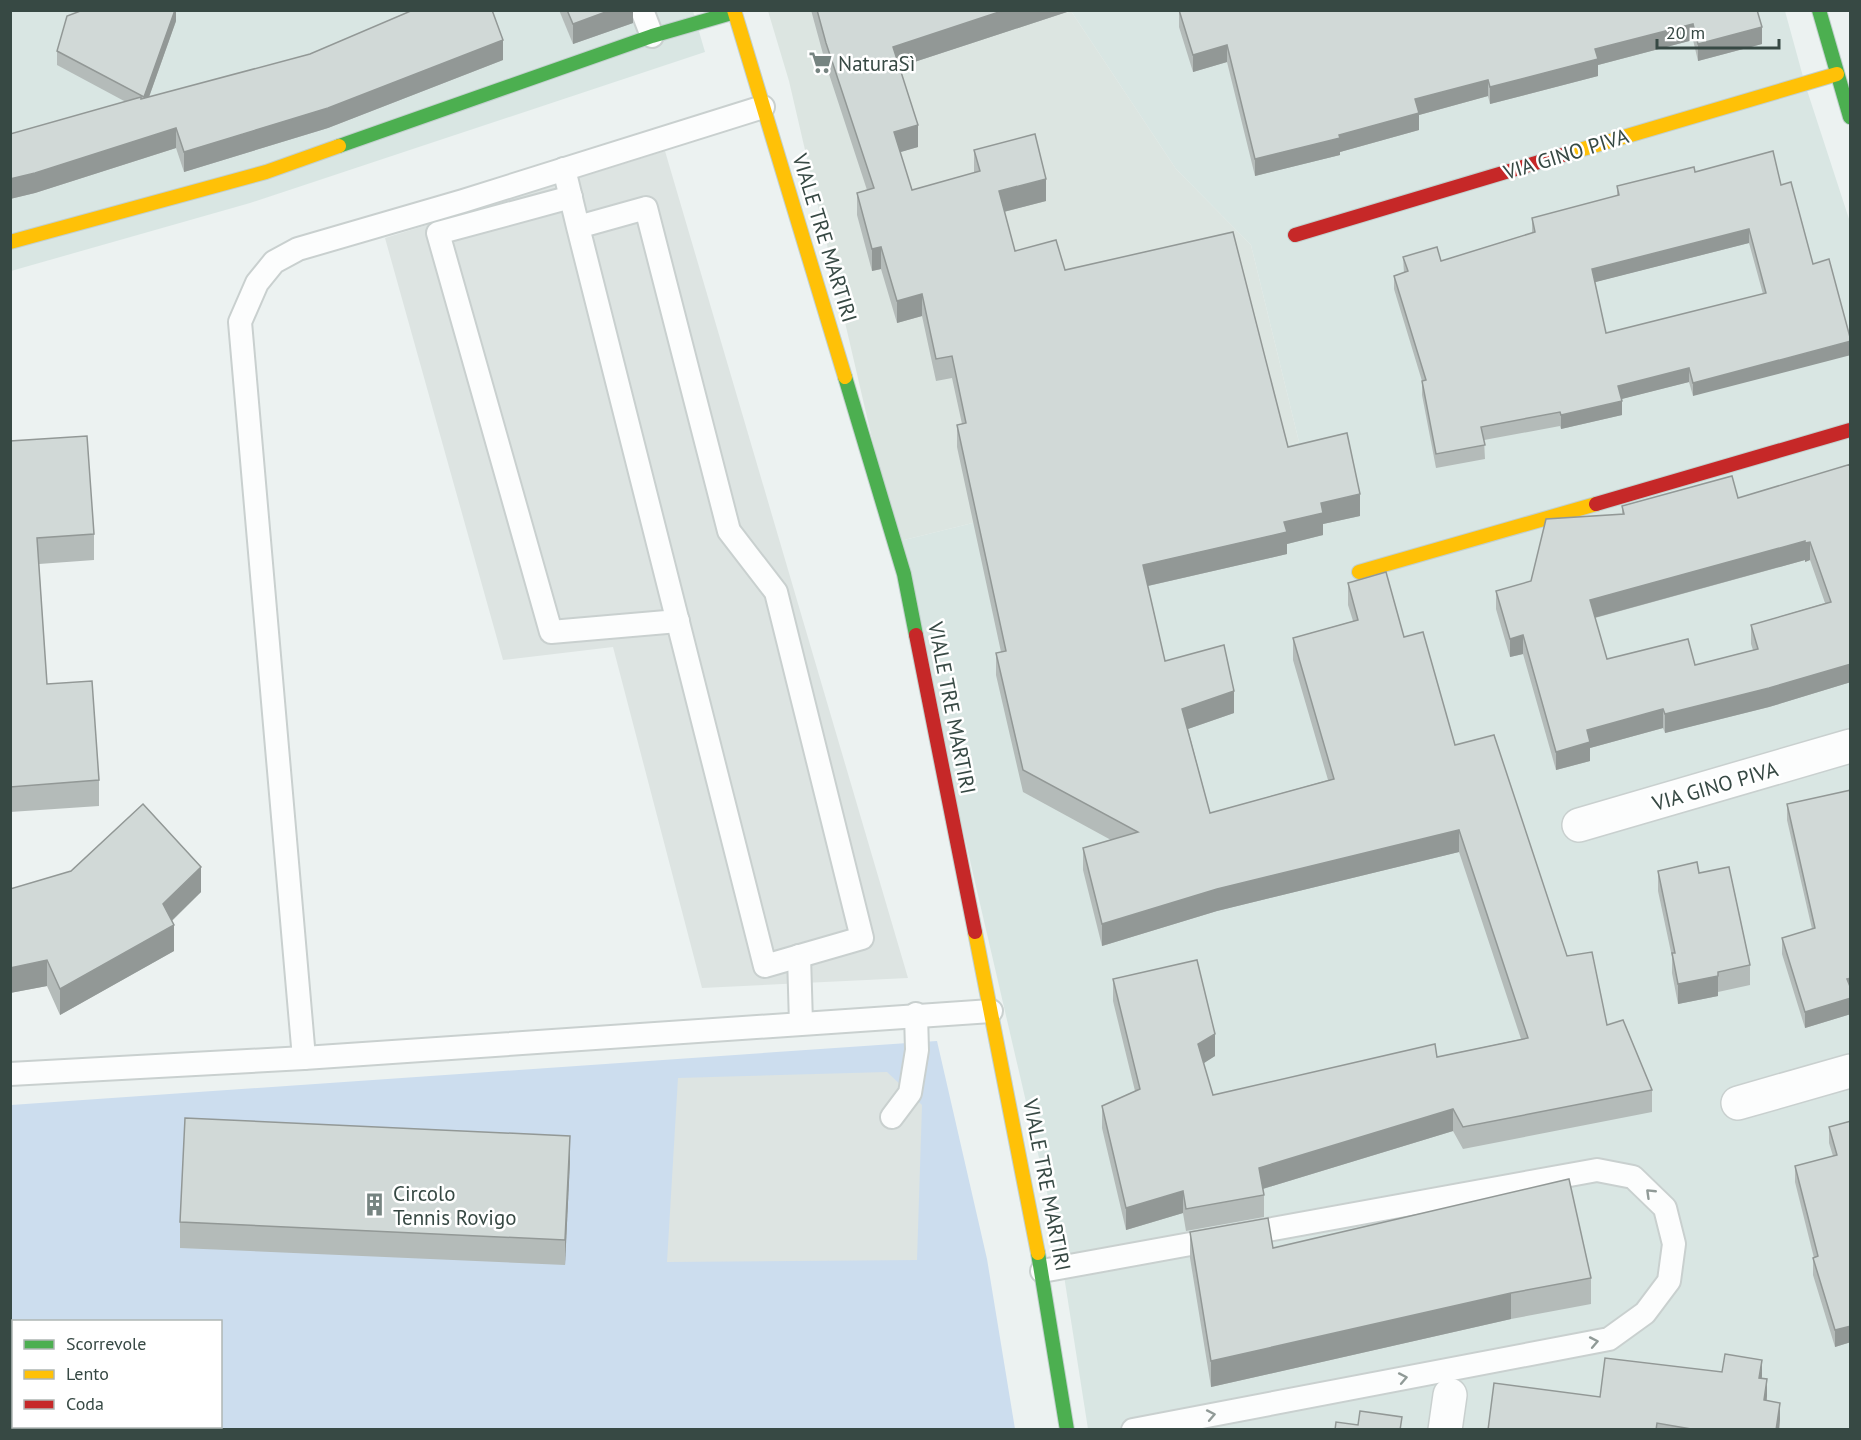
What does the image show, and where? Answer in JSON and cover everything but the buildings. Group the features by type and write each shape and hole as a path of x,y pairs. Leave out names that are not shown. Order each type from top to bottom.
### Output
{"street":[{"path":"1819,10 1851,117"},
{"path":"10,242 266,172 652,36 735,11"},
{"name":"VIALE TRE MARTIRI","path":"735,11 904,574 1042,1271 1067,1430"},
{"name":"VIA GINO PIVA","path":"1295,235 1837,74"},
{"path":"1359,572 1851,430"},
{"name":"VIA GINO PIVA","path":"1579,825 1851,747"},
{"path":"1738,1103 1851,1071"},
{"path":"1445,1430 1450,1395"}],"lane":[{"path":"642,10 652,36"},
{"path":"304,1058 240,322 257,283 274,262 298,249 463,201 763,107"},
{"path":"564,169 765,966 862,938 776,592 729,531 646,208 579,227"},
{"path":"571,197 438,233 551,632 678,621"},
{"path":"799,956 801,1023"},
{"path":"10,1074 304,1058 915,1014 991,1011"},
{"path":"892,1118 910,1094 917,1050 915,1014"},
{"path":"1042,1271 1597,1170 1633,1177 1665,1208 1674,1244 1669,1281 1645,1313 1609,1340 1133,1430"}],"shaded area":[{"path":"11,11 693,11 705,52 250,203 11,271"},
{"path":"768,11 1071,11 1176,169 1251,245 1299,442 896,542 789,81"},
{"path":"1071,11 1785,11 1805,84 1850,222 1850,1429 1088,1429 1059,1244 896,542 1299,442 1251,245 1176,169"},
{"path":"665,151 908,978 702,988 613,647 503,660 385,238"},
{"path":"937,1041 987,1259 1015,1429 11,1430 11,1105"},
{"path":"887,1072 922,1105 917,1260 667,1262 678,1078"}],"traffic: fast":[{"path":"1819,10 1850,117"},
{"path":"339,146 652,36 735,12"},
{"path":"845,377 904,574 916,635"},
{"path":"1038,1253 1067,1430"}],"traffic: slow":[{"path":"734,10 845,377"},
{"path":"1566,154 1837,74"},
{"path":"10,242 266,172 339,146"},
{"path":"1359,572 1596,504"},
{"path":"975,932 1038,1253"}],"traffic: jam":[{"path":"1295,235 1566,154"},
{"path":"1596,504 1850,430"},
{"path":"916,635 975,932"}],"place":[{"name":"NaturaSì","path":"820,63"},
{"name":"Circolo Tennis Rovigo","path":"375,1205"}]}
